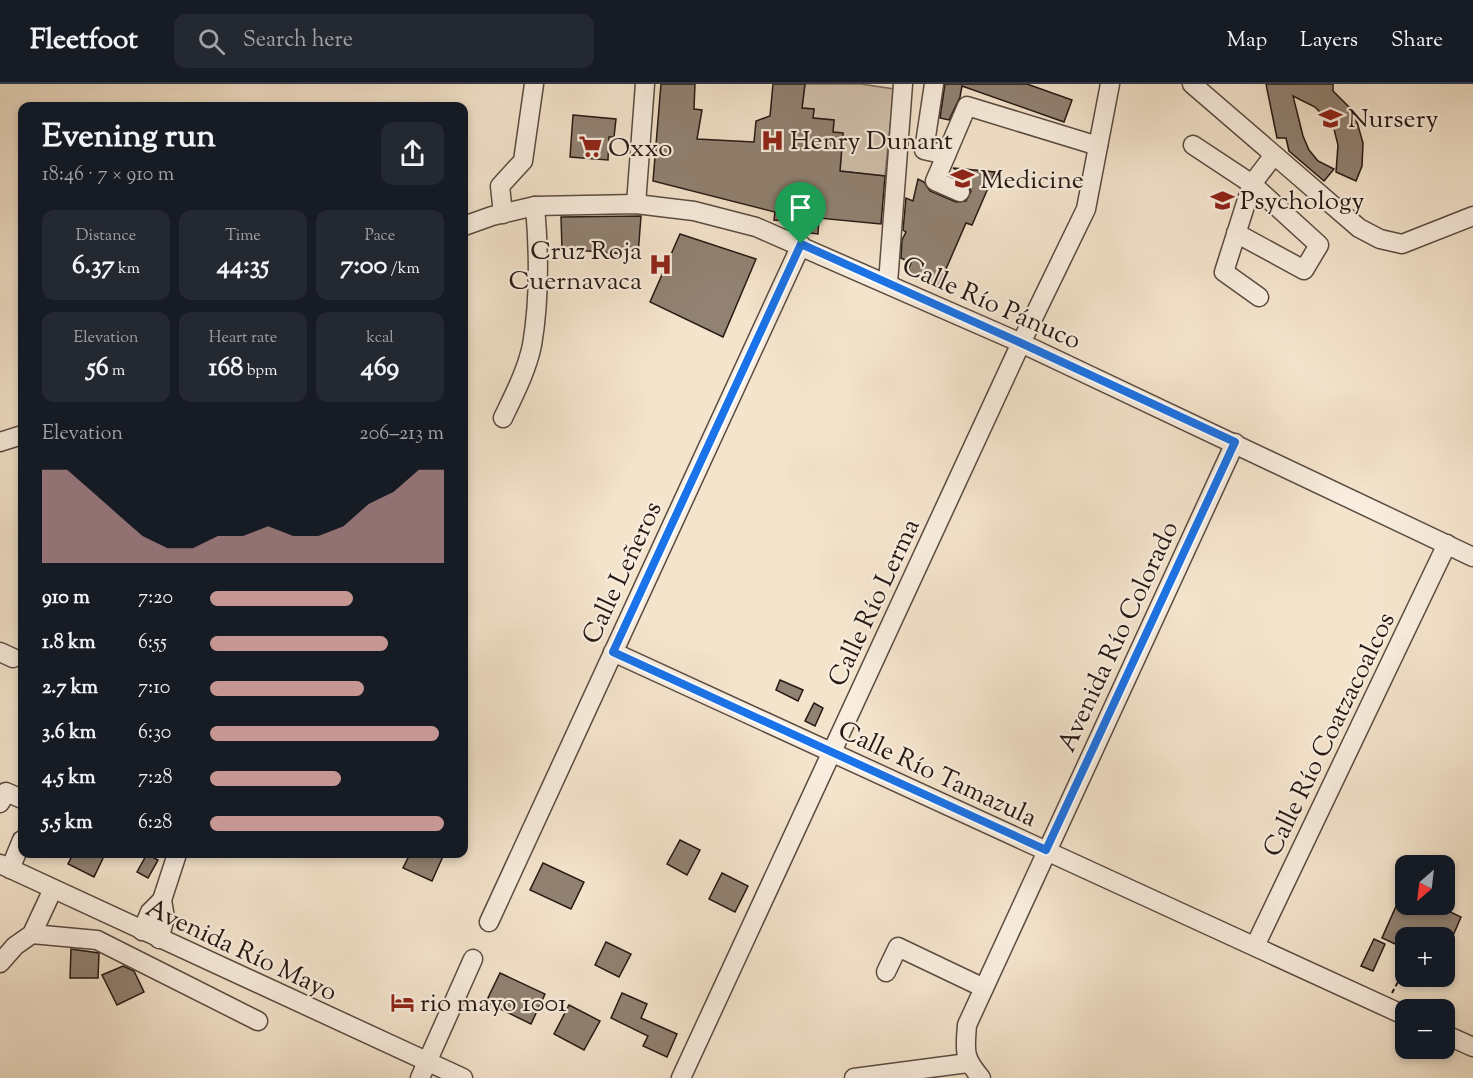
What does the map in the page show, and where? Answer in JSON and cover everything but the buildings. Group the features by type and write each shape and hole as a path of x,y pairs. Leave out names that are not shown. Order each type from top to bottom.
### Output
{"street":[{"path":"503,214 500,186 523,161 534,84"},
{"path":"636,204 645,84"},
{"path":"888,283 903,84"},
{"path":"924,150 934,84"},
{"name":"Calle Río Lerma","path":"681,1078 1021,343 1086,209 1110,84"},
{"path":"1192,84 1359,228 1380,239 1402,244 1473,216"},
{"path":"960,192 935,181 967,106 1098,146"},
{"path":"1193,145 1252,184 1319,245 1304,270 1236,233"},
{"path":"898,148 946,155"},
{"path":"1259,297 1224,272 1252,184 1274,155"},
{"name":"Calle Río Pánuco","path":"468,225 535,206 636,204 694,211 756,227 801,244 1021,343 1235,442 1473,557"},
{"path":"503,418 518,387 532,346 539,267 535,206"},
{"name":"Calle Leñeros","path":"489,922 801,244"},
{"path":"0,442 18,436"},
{"name":"Avenida Río Colorado","path":"968,1063 965,1046 967,1024 1235,442"},
{"name":"Calle Río Coatzacoalcos","path":"1255,946 1447,544"},
{"name":"Calle Río Tamazula","path":"613,652 1395,1011"},
{"path":"0,803 6,792 18,797"},
{"path":"5,866 18,846"},
{"path":"142,931 150,912 162,900 176,858"},
{"name":"Avenida Río Mayo","path":"5,866 424,1070 463,1078"},
{"path":"0,963 15,946 32,934 53,889"},
{"path":"159,939 165,918 162,900"},
{"path":"32,934 97,940 258,1021"},
{"path":"886,972 898,947 984,988"},
{"path":"424,1070 473,959"},
{"path":"1455,1039 1473,1047"},
{"path":"854,1078 968,1063 981,1078"}],"path":[{"path":"1385,1007 1396,987"}],"shaded area":[{"path":"805,84 861,84 894,89 885,176 840,171 843,134 833,132 834,120 813,118 814,109 802,108"}],"place":[{"name":"Nursery","path":"1330,118"},
{"name":"Henry Dunant","path":"772,140"},
{"name":"Oxxo","path":"590,147"},
{"name":"Medicine","path":"962,179"},
{"name":"Psychology","path":"1222,200"},
{"name":"Cruz Roja Cuernavaca","path":"660,265"},
{"name":"rio mayo 1001","path":"402,1002"}],"route":[{"path":"801,244 1235,442 1046,850 613,652 801,244"}]}
